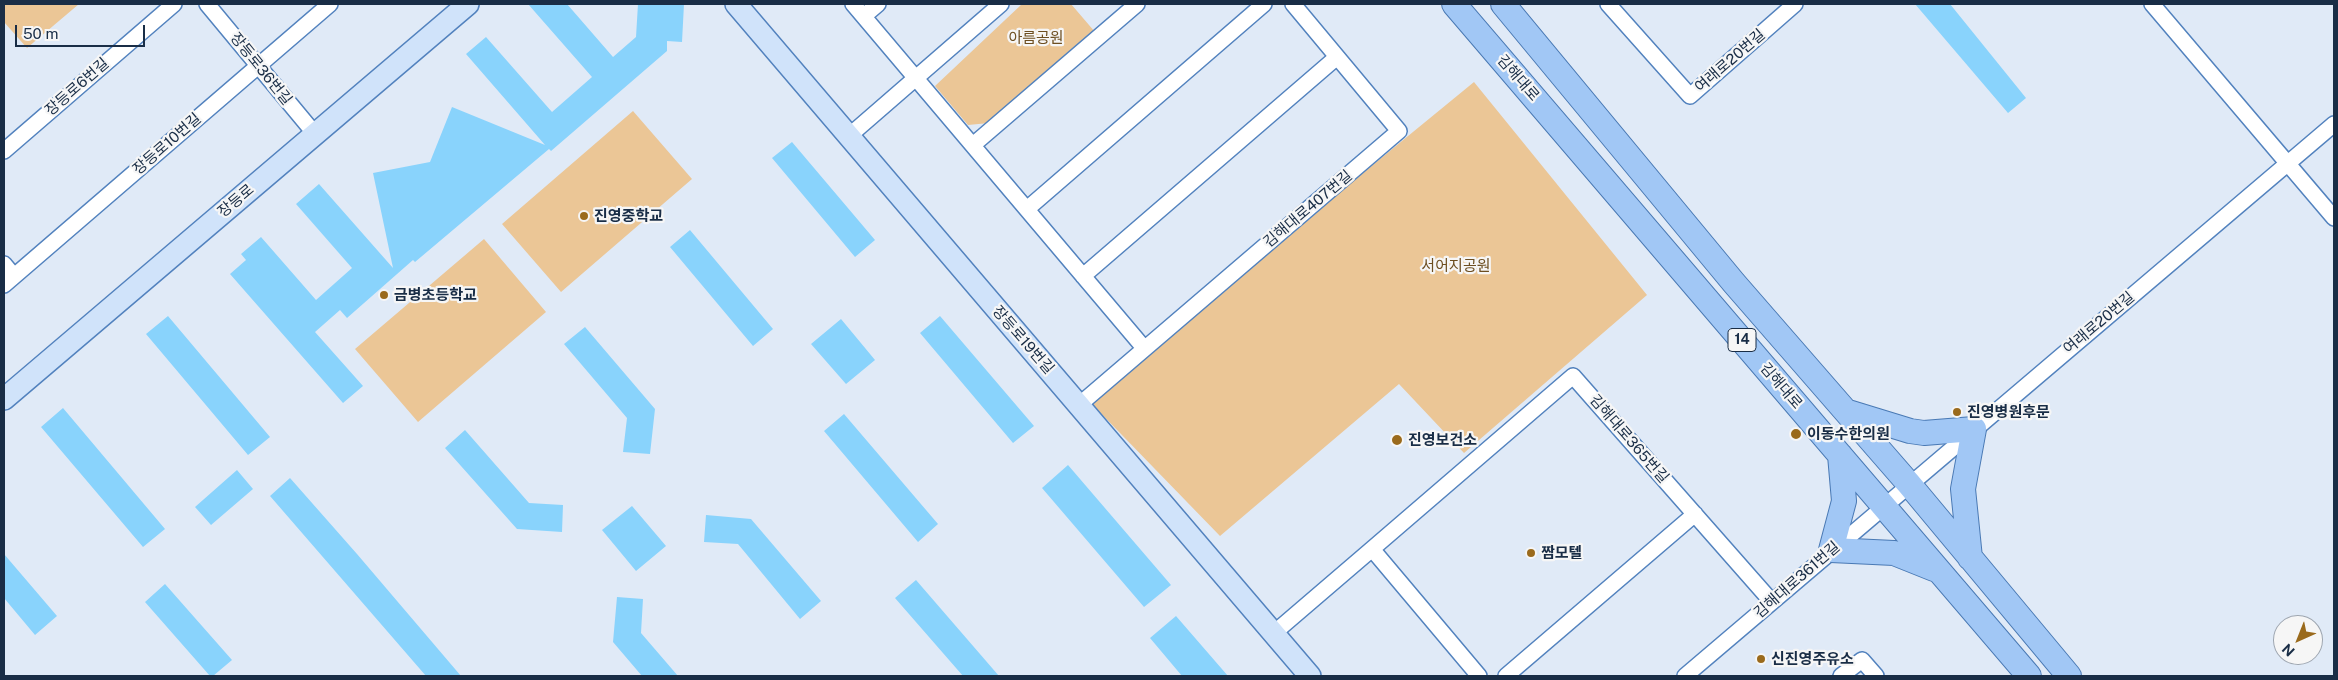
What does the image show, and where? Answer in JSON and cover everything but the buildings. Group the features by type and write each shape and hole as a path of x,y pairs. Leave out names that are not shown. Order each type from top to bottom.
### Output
{"main road":[{"name":"김해대로","path":"1454,4 2029,676"},
{"name":"14","path":"1503,4 1734,283 1910,484 2069,676"},
{"path":"1847,412 1910,431 1924,433 1974,429 1963,488 1970,558"},
{"path":"1840,455 1844,501 1831,550 1894,553 1939,571"}],"street":[{"name":"장등로6번길","path":"4,151 174,4"},
{"name":"장등로36번길","path":"207,4 314,134"},
{"name":"장등로10번길","path":"9,281 330,4"},
{"name":"장등로","path":"4,399 468,4"},
{"name":"장등로19번길","path":"736,4 1310,676"},
{"path":"853,4 1144,348"},
{"path":"864,16 878,4"},
{"path":"849,136 1001,4"},
{"path":"973,145 1137,4"},
{"path":"1026,209 1264,4"},
{"name":"김해대로407번길","path":"1079,405 1399,131 1293,4"},
{"name":"여래로20번길","path":"1608,4 1690,96 1795,4"},
{"path":"2152,4 2334,218"},
{"path":"1083,276 1337,57"},
{"name":"여래로20번길","path":"1910,484 2334,124"},
{"path":"4,264 9,281"},
{"name":"김해대로365번길","path":"1274,633 1573,376 1695,514"},
{"name":"김해대로361번길","path":"1685,676 1910,484"},
{"path":"1506,676 1695,514 1772,602"},
{"path":"1372,548 1479,676"},
{"path":"1841,676 1862,660 1876,676"}],"green space":[{"path":"4,4 79,4 27,48 4,22"},
{"name":"아름공원","path":"1022,4 1071,4 1095,32 989,123 968,125 935,86"},
{"name":"서어지공원","path":"1474,82 1647,295 1464,453 1399,384 1220,536 1087,399"},
{"path":"633,111 692,179 561,292 502,224"},
{"path":"484,239 546,312 418,422 355,349"}],"place":[{"name":"진영중학교","path":"584,216"},
{"name":"금병초등학교","path":"384,295"},
{"name":"진영병원후문","path":"1957,412"},
{"name":"이동수한의원","path":"1796,434"},
{"name":"진영보건소","path":"1397,440"},
{"name":"짬모텔","path":"1531,553"},
{"name":"신진영주유소","path":"1761,659"}]}
